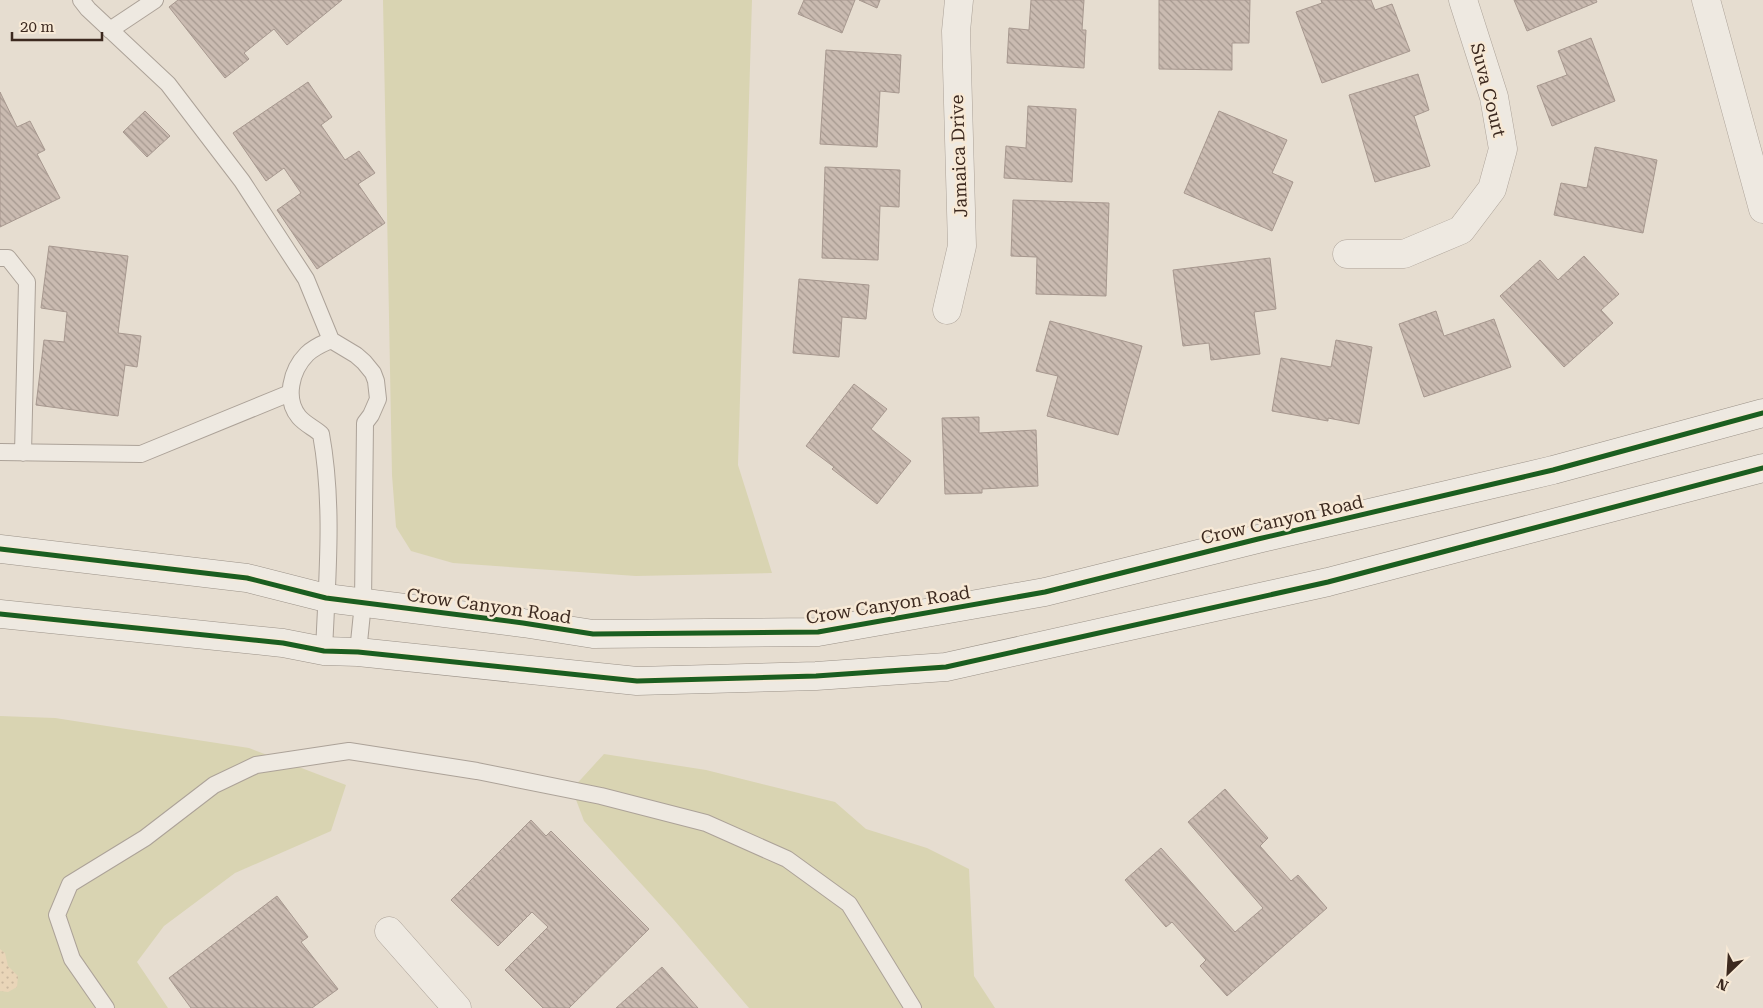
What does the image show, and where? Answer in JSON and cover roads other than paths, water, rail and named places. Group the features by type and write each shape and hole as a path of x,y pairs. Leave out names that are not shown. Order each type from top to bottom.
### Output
{"main road":[{"name":"Jamaica Drive","path":"947,310 962,246 956,31 959,0"},
{"name":"Suva Court","path":"1347,254 1404,254 1461,230 1492,190 1503,149 1494,97 1462,0"},
{"path":"1706,0 1763,209"},
{"name":"Crow Canyon Road","path":"0,549 248,578 326,598 594,634 818,632 1044,592 1258,539 1553,470 1763,413"},
{"path":"0,614 283,643 324,651 358,652 637,681 816,676 946,667 1328,582 1763,468"},
{"path":"389,931 457,1008"}],"lane":[{"path":"82,0 88,9 168,84 242,181 306,279 330,340 356,355 368,367 376,381 378,399 365,423 363,603 358,652"},
{"path":"110,30 155,0"},
{"path":"0,258 8,258 27,282 23,452"},
{"path":"324,651 329,532 327,472 321,434 303,422 298,416 292,405 290,392 297,367 306,355 315,347 330,340"},
{"path":"0,452 141,454 290,392"},
{"path":"106,1008 72,959 57,915 70,884 145,838 214,785 222,781 256,765 349,751 477,771 601,796 706,823 787,859 849,904 913,1008"}]}
